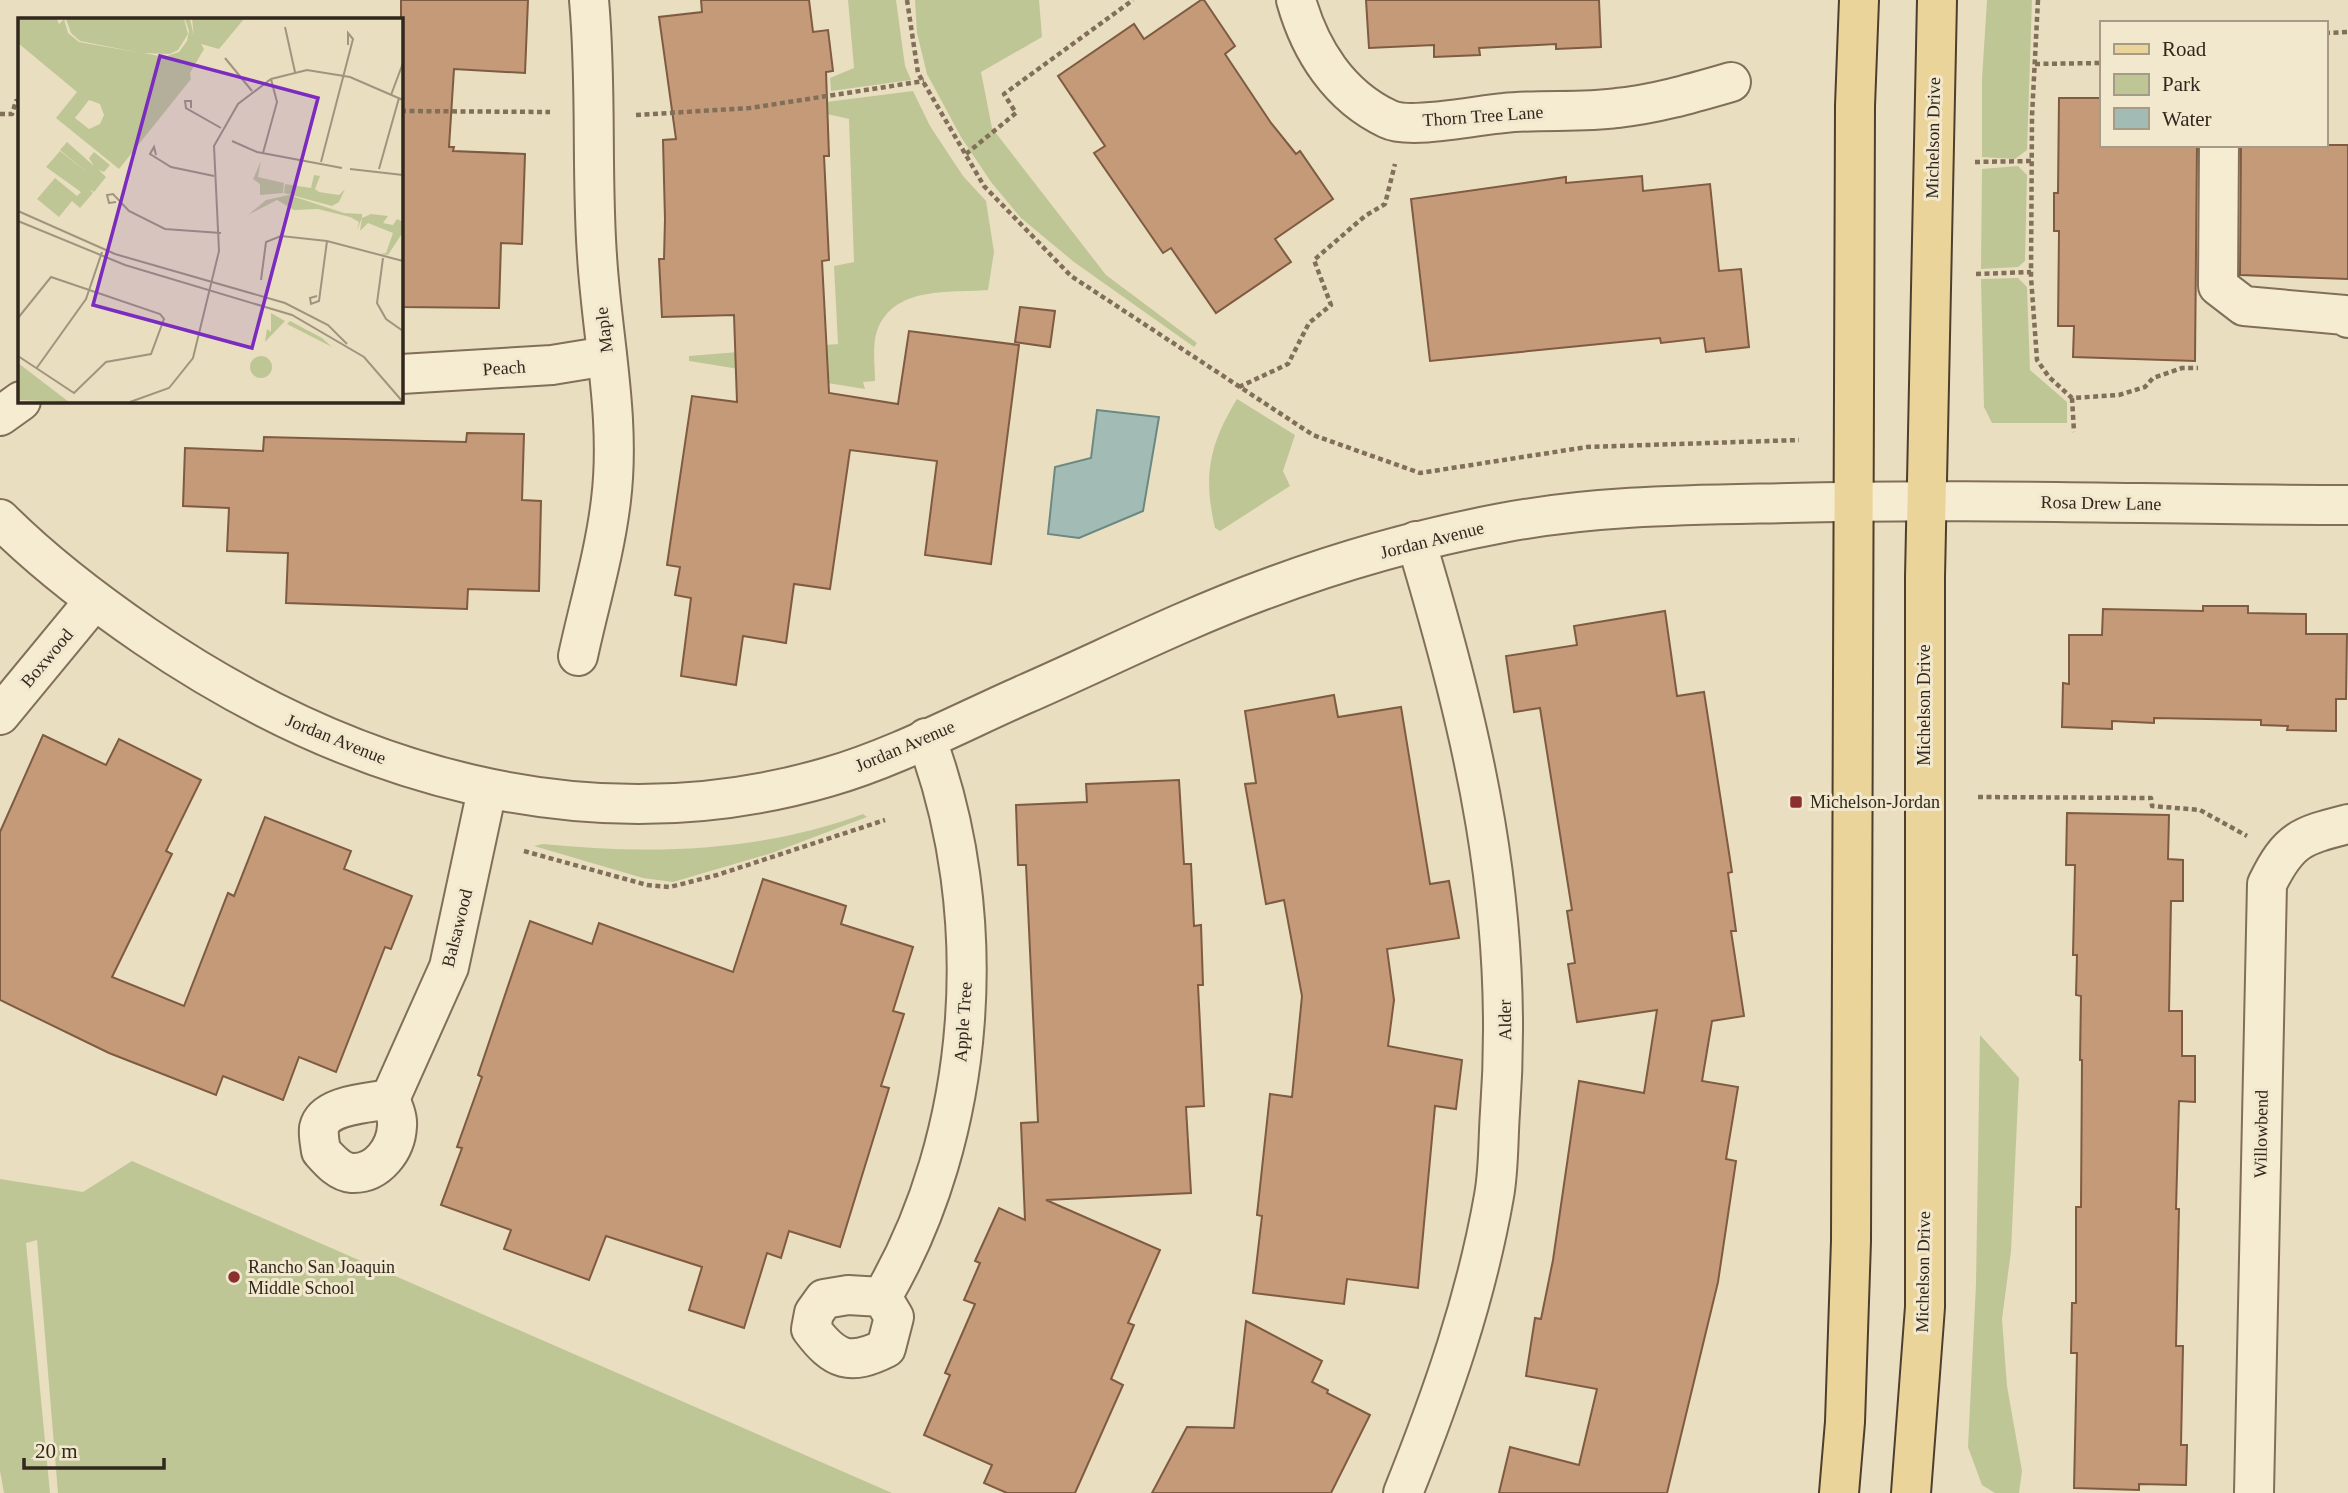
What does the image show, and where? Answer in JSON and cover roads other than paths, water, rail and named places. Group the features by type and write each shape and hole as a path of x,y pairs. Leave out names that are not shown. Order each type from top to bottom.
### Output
{"main road":[{"path":"1839,1493 1845,1422 1851,1241 1854,106 1859,0"},
{"name":"Michelson Drive","path":"1911,1493 1925,1307 1923,898 1926,502 1937,0"}],"street":[{"name":"Maple","path":"578,656 611,502 614,411 597,254 593,40 589,0"},
{"name":"Thorn Tree Lane","path":"1296,0 1322,62 1353,98 1390,121 1447,121 1505,113 1616,109 1670,100 1731,82"},
{"path":"2219,147 2218,286 2244,306 2345,315 2348,318"},
{"name":"Peach","path":"402,374 552,365 607,356"},
{"path":"0,415 20,402"},
{"name":"Rosa Drew Lane","path":"1853,501 2348,505"},
{"name":"Jordan Avenue","path":"0,519 94,601 193,668 307,730 406,768 487,790 596,804 665,806 744,798 834,776 1263,590 1416,541 1589,509 1853,501"},
{"name":"Alder","path":"1403,1493 1441,1400 1472,1298 1494,1194 1506,1040 1503,953 1492,855 1473,751 1416,541"},
{"name":"Boxwood","path":"0,715 94,601"},
{"name":"Apple Tree","path":"882,1297 918,1219 949,1135 962,1058 967,979 963,899 943,782 926,738"},
{"name":"Balsawood","path":"390,1099 449,967 487,790"},
{"name":"Willowbend","path":"2255,1493 2266,884 2281,854 2306,835 2348,824"}],"water":[{"path":"1097,410 1159,417 1143,511 1079,538 1048,534 1055,467 1091,458"}],"place":[{"name":"Michelson-Jordan","path":"1796,802"},
{"name":"Rancho San Joaquin Middle School","path":"234,1277"}]}
